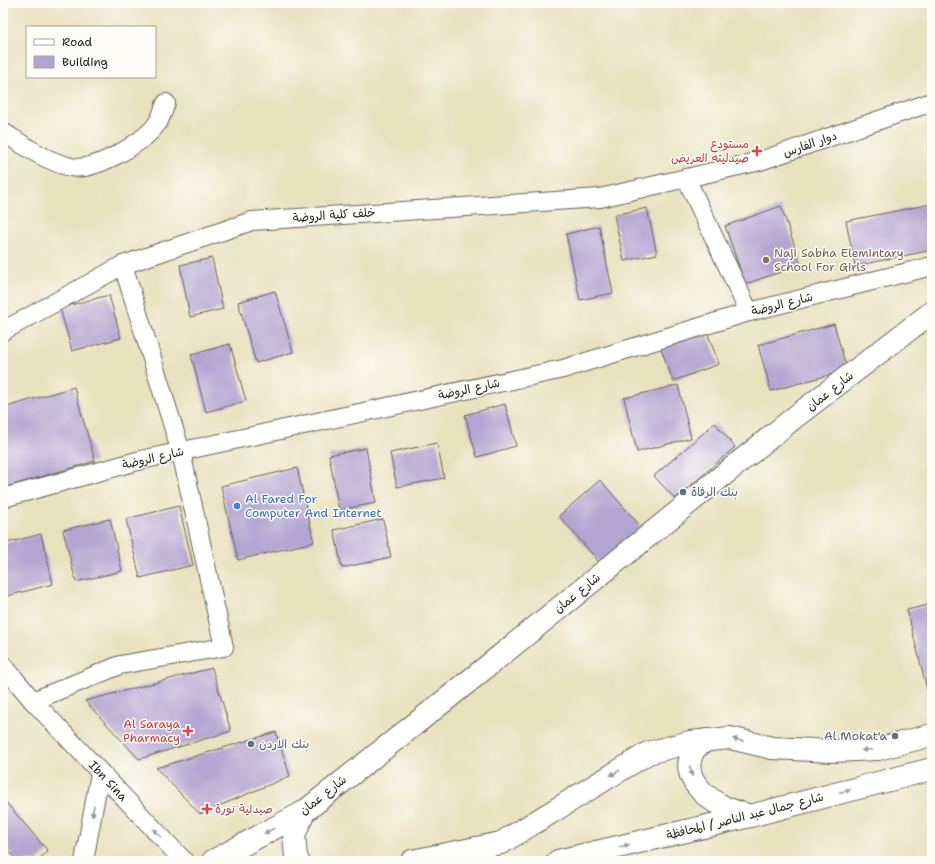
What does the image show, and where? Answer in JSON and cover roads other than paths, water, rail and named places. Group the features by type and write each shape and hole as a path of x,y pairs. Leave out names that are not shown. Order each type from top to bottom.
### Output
{"main road":[{"name":"شارع عمان","path":"213,861 304,812 453,694 795,417 932,312"},
{"path":"412,861 501,842 648,753 690,742 730,738 772,748 833,751 878,749 932,735"},
{"path":"707,740 693,750 688,766 694,783 708,798 725,808 750,816"},
{"name":"شارع جمال عبد الناصر / المحافظة","path":"558,861 750,816 932,769"},
{"path":"298,861 296,857 294,835 304,812"}],"street":[{"path":"3,132 41,157 72,168 94,166 123,152 140,140 156,125 166,102"},
{"name":"دوار الفارس","path":"686,178 760,161 932,102"},
{"name":"خلف كلية الروضة","path":"3,331 123,265 252,221 600,198 686,178"},
{"path":"686,178 749,312"},
{"path":"34,701 120,665 224,647 181,452 123,265"},
{"name":"شارع الروضة","path":"3,498 141,460 564,369 749,312 932,266"},
{"name":"Ibn Sina","path":"3,665 100,773 184,861"},
{"path":"84,861 100,773"}],"place":[{"name":"مستودع صيدليته العريض","path":"757,151"},
{"name":"Naji Sabha Elemintary School For Girls","path":"766,260"},
{"name":"بنك الرفاة","path":"683,492"},
{"name":"Al Fared For Computer And Internet","path":"237,506"},
{"name":"Al Saraya Pharmacy","path":"188,731"},
{"name":"Al Mokat'a","path":"895,736"},
{"name":"بنك الاردن","path":"251,744"},
{"name":"صيدلية نورة","path":"207,809"}]}
